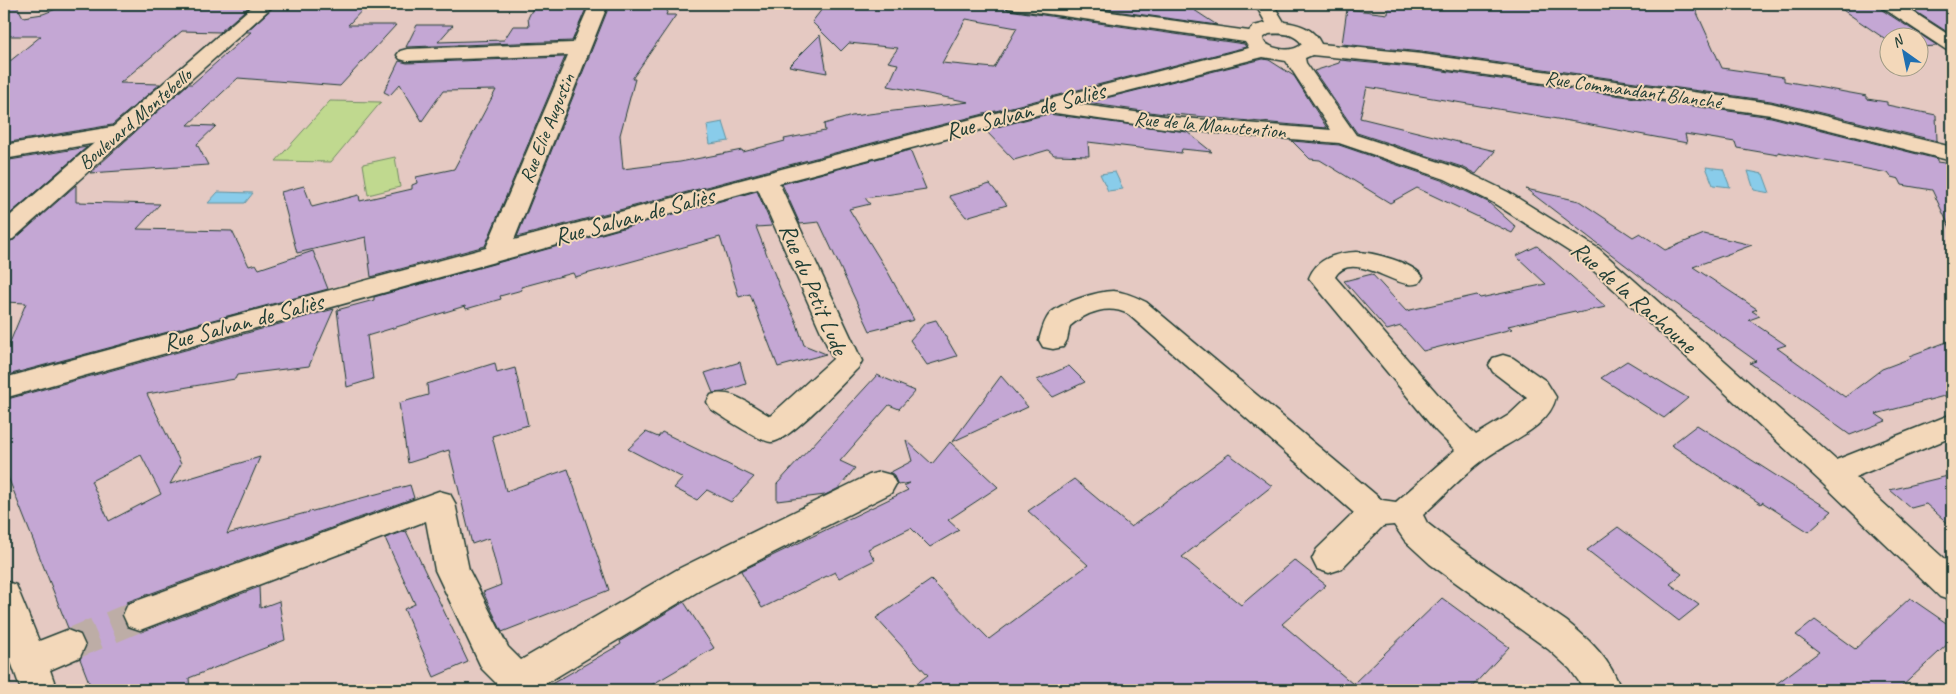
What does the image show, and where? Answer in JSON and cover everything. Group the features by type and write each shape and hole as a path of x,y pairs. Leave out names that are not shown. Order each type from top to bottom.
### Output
{"street":[{"name":"Boulevard Montebello","path":"4,234 266,4"},
{"name":"Rue Elie Augustin","path":"496,253 600,4"},
{"path":"1023,4 1259,44 1261,30 1278,28 1298,31 1306,35 1312,44 1302,52 1296,63 1349,140"},
{"path":"1264,4 1278,28"},
{"path":"1889,4 1952,46"},
{"name":"Rue Commandant Blanché","path":"1259,44 1284,55 1302,52 1422,60 1771,110 1952,154"},
{"name":"Rue Salvan de Saliès","path":"4,388 1040,106 1248,54 1259,44"},
{"path":"407,55 580,49"},
{"name":"Rue de la Manutention","path":"1040,106 1171,123 1340,137 1349,140"},
{"path":"4,152 118,133"},
{"name":"Rue de la Rachoune","path":"1349,140 1453,174 1500,197 1590,254 1832,474 1952,587"},
{"name":"Rue du Petit Lude","path":"721,402 772,431 802,406 848,361 766,180"},
{"path":"1410,277 1369,260 1359,259 1337,263 1327,268 1323,272 1322,278 1446,423 1474,451"},
{"path":"1053,340 1057,323 1063,317 1098,302 1123,301 1137,308 1442,554 1554,632 1572,647 1590,668 1603,690"},
{"path":"1329,559 1474,451 1519,423 1540,405 1542,397 1536,388 1503,365"},
{"path":"1832,474 1952,425"},
{"path":"140,615 439,503 452,570 495,658 518,681 690,579 880,484"},
{"path":"4,595 34,676 67,646"}],"shaded area":[{"path":"359,195 371,276 328,288 323,277 309,281 287,215"}],"green space":[{"path":"330,101 381,102 331,162 276,161"},
{"path":"395,157 400,187 368,195 363,164"}],"water":[{"path":"723,122 729,141 710,144 707,125"},
{"path":"1706,167 1723,169 1730,187 1713,185"},
{"path":"1748,171 1763,174 1770,193 1754,190"},
{"path":"1115,172 1123,189 1108,191 1100,174"},
{"path":"218,192 253,193 245,203 208,203"}],"building":[{"path":"4,4 16,4 23,17 43,14 69,4 252,4 220,32 182,31 120,83 160,84 112,125 4,143 4,66 41,36 4,36"},
{"path":"277,4 368,4 348,25 396,25 340,86 238,78 188,125 216,126 197,144 208,165 90,173 188,84 192,84 251,32 246,32"},
{"path":"535,4 588,4 572,41 406,47 417,25 453,25 438,42 504,40 513,26 529,26 528,18"},
{"path":"610,4 670,4 666,15 676,15 632,79 635,79 620,135 623,169 680,162 742,150 743,152 785,141 784,139 825,131 824,124 852,116 969,102 888,86 898,64 888,62 898,48 849,43 841,51 812,22 826,4 1003,4 1008,10 1244,44 1246,47 929,128 517,237","holes":["966,19 1017,28 994,68 942,63"]},
{"path":"1064,4 1185,4 1217,25"},
{"path":"1389,4 1548,4 1581,7 1579,4 1693,4 1722,68 1784,77 1784,81 1867,96 1867,99 1887,102 1887,105 1936,115 1937,141 1771,101 1422,52 1342,44 1347,9 1388,14"},
{"path":"1834,4 1878,4 1882,10 1910,28 1878,28 1878,34"},
{"path":"1904,4 1937,4 1952,13 1952,35"},
{"path":"820,35 827,73 789,66"},
{"path":"1928,40 1938,46 1928,46"},
{"path":"565,57 485,246 371,277 366,237 297,253 281,192 304,186 312,207 359,195 360,201 412,189 412,185 417,183 416,177 454,169 496,90 443,91 422,121 400,84 390,95 384,92 399,61 407,63"},
{"path":"1263,59 1269,60 1294,76 1327,128 1162,113 1164,114 1086,103"},
{"path":"1340,60 1422,68 1771,117 1937,159 1937,162 1952,164 1952,232 1932,190 1902,185 1899,179 1891,177 1888,173 1778,152 1778,155 1737,148 1735,142 1685,134 1687,143 1367,87 1360,118 1495,151 1476,174 1462,167 1357,133 1314,71 1339,63"},
{"path":"1048,114 1187,132 1212,152 1182,149 1181,153 1088,142 1089,156 1054,155 1048,150 1014,160 985,130"},
{"path":"1292,141 1339,145 1444,181 1488,202 1516,227 1512,233 1417,188 1390,203 1320,160 1310,159"},
{"path":"87,147 4,219 4,161"},
{"path":"910,150 926,189 865,198 870,204 849,209 889,274 914,320 870,331 819,222 800,224 782,184"},
{"path":"990,184 1007,205 966,217 949,196"},
{"path":"76,185 76,202 160,204 137,229 232,231 249,266 256,264 259,269 313,251 328,289 4,376 4,357 26,303 4,302 4,243 14,240"},
{"path":"1526,189 1579,201 1633,237 1640,233 1665,250 1704,234 1752,245 1693,267 1757,309 1752,311 1760,316 1749,320 1786,345 1777,348 1845,397 1882,369 1911,358 1909,356 1952,340 1952,394 1876,414 1886,421 1850,435 1750,363 1756,361 1671,300"},
{"path":"757,191 772,226 756,227 780,288 796,321 804,345 826,354 778,367 750,294 739,297 720,237 575,277 573,273 521,287 522,290 500,296 501,299 466,309 465,306 367,336 373,379 347,387 337,310 374,300 374,297"},
{"path":"1537,246 1606,307 1577,313 1575,311 1508,326 1512,329 1423,351 1401,326 1387,330 1344,281 1372,274 1406,311 1477,295 1480,298 1546,284 1516,256"},
{"path":"334,309 309,366 237,375 235,379 147,394 181,464 170,484 260,457 227,534 410,485 414,498 127,602 121,616 127,628 141,632 259,587 260,608 279,601 285,640 189,678 190,690 92,690 80,659 87,645 81,633 68,628 4,467 4,400","holes":["141,455 161,494 109,521 91,481"]},
{"path":"936,320 957,356 927,365 910,340 925,323"},
{"path":"1627,361 1688,398 1664,418 1601,378"},
{"path":"740,362 746,384 723,392 713,393 705,373"},
{"path":"495,363 497,373 515,368 528,425 492,436 506,491 568,469 609,590 502,632 483,592 501,585 489,538 472,544 449,450 408,463 399,403 428,395 427,384"},
{"path":"1069,366 1085,382 1053,397 1037,380"},
{"path":"877,375 915,391 899,409 889,405 840,461 855,468 839,488 825,495 777,501 777,484"},
{"path":"1001,376 1028,407 952,442"},
{"path":"1697,425 1832,511 1809,532 1762,502 1761,504 1671,445"},
{"path":"646,432 658,437 662,432 754,477 731,502 707,490 697,500 674,488 683,478 628,449"},
{"path":"906,440 932,464 950,442 998,487 948,520 959,530 930,547 911,528 868,549 875,560 839,578 835,572 762,608 741,571 908,490 904,486 910,483 898,485 893,474 889,473 912,461"},
{"path":"1229,454 1272,486 1182,557 1241,605 1294,560 1326,585 1282,624 1353,684 1442,598 1509,647 1469,690 908,690 928,675 876,618 931,580 989,639 1088,565 1028,511 1074,479 1131,527"},
{"path":"1952,475 1952,527 1926,504 1911,508 1890,490"},
{"path":"1618,527 1682,574 1670,584 1699,605 1679,621 1587,550"},
{"path":"406,531 468,662 434,677 404,609 415,604 385,538"},
{"path":"1910,598 1952,627 1952,640 1898,690 1768,690 1819,652 1796,635 1815,620 1855,649"},
{"path":"684,602 714,648 643,690 541,690 621,644 620,641"}],"tunnel":[{"path":"67,646 140,615"}]}
